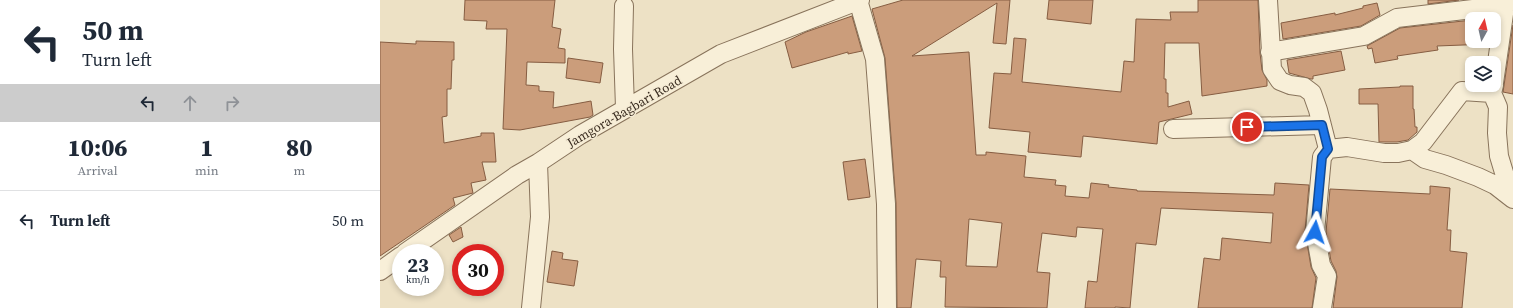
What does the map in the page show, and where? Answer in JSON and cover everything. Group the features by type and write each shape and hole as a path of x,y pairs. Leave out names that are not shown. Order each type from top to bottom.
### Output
{"street":[{"path":"859,0 875,59 886,204 886,308"},
{"name":"Jamgora-Bagbari Road","path":"418,244 517,175 580,135 721,54 859,0"},
{"path":"1268,0 1272,69 1280,81 1290,85 1304,87 1312,94 1328,149"},
{"path":"1270,52 1364,36 1397,18 1506,2 1498,56"},
{"path":"624,6 623,49 625,108"},
{"path":"1322,308 1327,276 1321,265 1315,232 1322,157 1328,149 1347,147 1398,154 1412,150 1423,142 1462,91 1465,91"},
{"path":"1494,92 1498,107 1497,134 1499,156 1506,176 1509,196"},
{"path":"1173,129 1322,125"},
{"path":"1412,150 1425,159 1478,177 1495,186 1509,196"},
{"path":"531,308 540,218 538,163"},
{"path":"380,270 392,262"}],"building":[{"path":"465,0 555,0 552,27 561,29 558,48 565,49 565,63 527,62 526,85 539,86 539,91 554,92 553,108 591,101 593,115 590,117 520,130 503,129 507,29 486,29 487,21 464,20"},
{"path":"903,0 1010,0 1006,44 993,43 997,3 912,56 969,52 976,155 986,155 986,152 1026,156 1024,177 1056,180 1055,185 1066,186 1065,196 1089,198 1091,183 1137,191 1274,195 1275,183 1309,185 1305,231 1311,267 1316,278 1312,308 1198,308 1204,258 1220,260 1222,238 1271,243 1273,213 1161,208 1156,245 1136,243 1130,308 1085,308 1088,281 1097,282 1103,229 1077,227 1076,237 1042,233 1037,272 1050,273 1047,308 945,307 946,277 940,277 941,261 916,259 911,308 897,308 896,203 885,58 872,9","holes":["969,219 1002,223 997,267 966,266"]},
{"path":"1049,0 1093,0 1091,24 1047,19"},
{"path":"1198,0 1258,0 1260,53 1262,70 1267,80 1267,86 1202,96 1199,43 1165,43 1164,79 1166,79 1166,93 1168,93 1168,107 1189,101 1192,114 1159,122 1157,144 1083,136 1081,157 1028,152 1030,132 989,128 994,73 1011,74 1014,38 1026,39 1022,82 1121,92 1124,61 1134,62 1136,19 1171,20 1170,12 1198,12"},
{"path":"1428,0 1459,0 1428,4"},
{"path":"1377,3 1380,15 1361,26 1283,39 1281,23 1335,13 1335,15"},
{"path":"852,16 862,51 848,54 848,52 792,68 785,42 806,32"},
{"path":"1465,21 1465,45 1437,46 1438,50 1397,56 1398,59 1375,63 1372,48 1368,49 1367,46 1400,28"},
{"path":"1513,25 1513,94 1503,92"},
{"path":"416,41 454,42 451,89 447,89 447,116 442,117 444,143 481,136 481,133 494,133 496,162 482,162 486,180 471,183 473,193 453,198 455,205 398,244 392,244 392,248 380,256 380,42 416,44"},
{"path":"1341,51 1345,70 1313,76 1313,79 1289,73 1287,60"},
{"path":"568,58 603,63 600,83 566,78"},
{"path":"1413,86 1413,109 1417,132 1408,140 1397,142 1379,142 1378,104 1359,104 1359,89"},
{"path":"865,159 870,197 848,200 843,162"},
{"path":"1430,186 1450,188 1447,230 1451,230 1450,251 1467,253 1462,308 1333,308 1337,277 1331,261 1326,232 1330,189 1430,194"},
{"path":"461,227 463,237 453,242 449,235"},
{"path":"552,251 563,253 562,259 578,261 574,286 547,282"}],"route":[{"path":"1247,127 1322,125 1328,149 1322,157 1315,232"}]}
